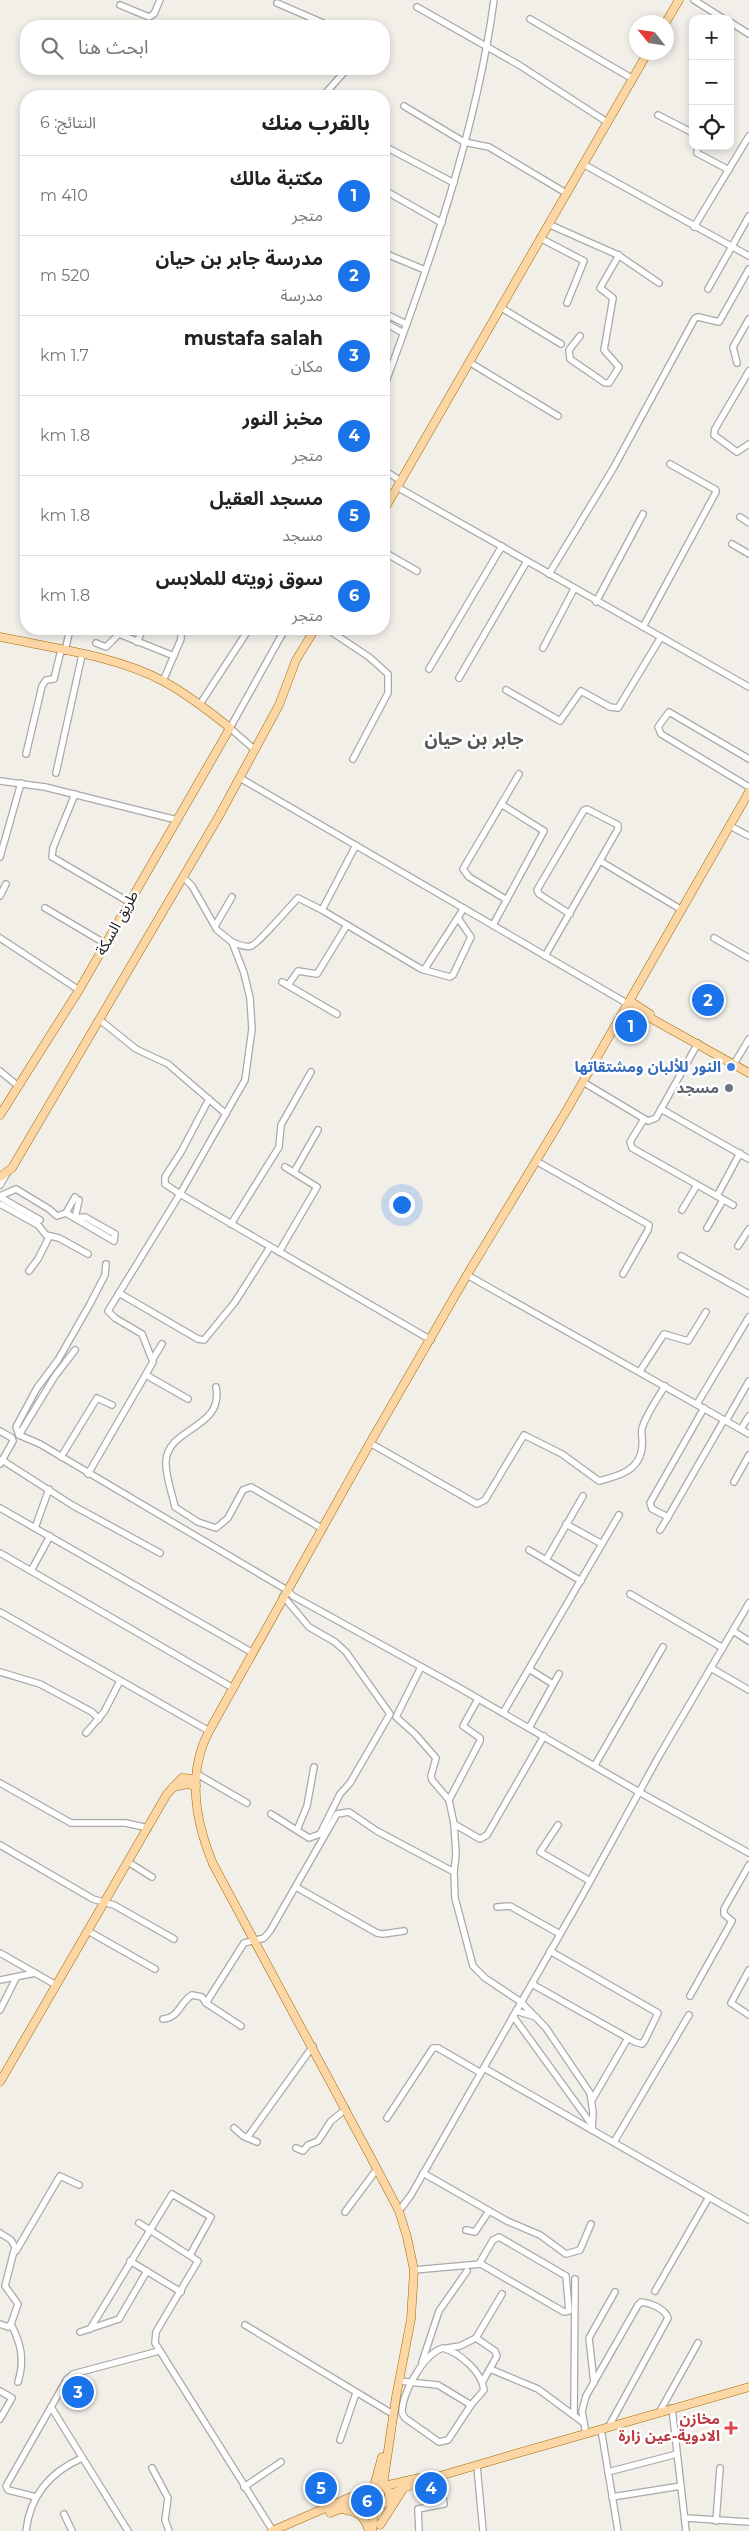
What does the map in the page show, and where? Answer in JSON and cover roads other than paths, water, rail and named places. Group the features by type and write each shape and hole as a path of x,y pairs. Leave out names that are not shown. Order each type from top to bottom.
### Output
{"main road":[{"path":"670,15 679,0"},
{"path":"390,500 644,60"},
{"path":"4,1175 100,1020 184,878 279,705 296,660 311,635"},
{"path":"0,637 136,669 163,681 200,704 230,728"},
{"name":"طريق السكة","path":"0,1115 79,990 230,728"},
{"path":"379,2528 388,2498 383,2486 396,2397 411,2319 414,2270 407,2237 398,2211 377,2169 313,2046 213,1864 201,1835 197,1814 196,1780 198,1760 209,1731 370,1443 583,1082 622,1015 628,1000 749,792"},
{"path":"628,1000 641,1010 749,1073"},
{"path":"628,1000 641,1010"},
{"path":"622,1015 641,1010"},
{"path":"0,2082 172,1788 198,1760"},
{"path":"182,1778 196,1780"},
{"path":"172,1788 196,1780"},
{"path":"284,2531 340,2509 373,2502 382,2504 404,2488 440,2476 660,2411 749,2387"},
{"path":"370,2531 373,2502 369,2495 373,2487 396,2397"},
{"path":"273,2531 373,2487 491,2458 508,2456"},
{"path":"379,2528 404,2488"},
{"path":"340,2509 361,2514 366,2520 370,2531"}],"street":[{"path":"120,5 149,17 154,14 160,0"},
{"path":"390,370 454,183 486,47 494,0"},
{"path":"694,0 718,15"},
{"path":"277,3 316,20"},
{"path":"417,7 519,64 607,122"},
{"path":"530,19 633,79"},
{"path":"734,25 749,34"},
{"path":"328,90 342,75"},
{"path":"404,106 464,142 489,147 566,193"},
{"path":"658,115 689,131"},
{"path":"694,227 749,136"},
{"path":"390,149 454,183"},
{"path":"697,150 697,153 729,170"},
{"path":"583,164 749,256"},
{"path":"390,193 442,222"},
{"path":"708,288 749,216"},
{"path":"548,224 619,255 659,283"},
{"path":"540,238 584,261 567,303"},
{"path":"390,255 425,270"},
{"path":"580,336 569,350 570,359 605,383 609,383 619,366 604,350 613,298 600,288 619,255"},
{"path":"549,574 614,467 695,318 698,316 719,322 749,269"},
{"path":"500,307 560,344"},
{"path":"390,316 406,324"},
{"path":"737,363 733,347 749,319"},
{"path":"390,325 403,332"},
{"path":"469,362 558,416"},
{"path":"749,371 714,435 737,452 749,444"},
{"path":"643,627 716,492 670,464"},
{"path":"390,476 399,484 574,590 749,687"},
{"path":"596,602 643,514"},
{"path":"740,517 749,523"},
{"path":"732,544 749,554"},
{"path":"429,669 502,546"},
{"path":"390,555 417,571"},
{"path":"459,678 527,562"},
{"path":"543,648 574,590"},
{"path":"26,754 42,686 46,680 54,679 68,635"},
{"path":"96,643 106,647 118,635"},
{"path":"121,635 174,656"},
{"path":"137,642 140,635"},
{"path":"163,681 182,635"},
{"path":"200,704 245,635"},
{"path":"254,750 230,728 283,635"},
{"path":"336,635 369,657 388,674 388,693 353,759"},
{"path":"506,690 560,721 582,691 610,707 618,708 661,637"},
{"path":"56,773 82,655"},
{"path":"749,759 669,712 658,727 661,734 749,787"},
{"path":"507,900 469,876 463,869 519,774"},
{"path":"240,778 545,956 628,1000"},
{"path":"0,781 76,794 177,820"},
{"path":"0,857 21,784"},
{"path":"76,794 56,839 52,857 129,902"},
{"path":"493,925 544,831 501,804"},
{"path":"545,956 570,914 600,861 618,825 586,809 537,890 539,894 570,914"},
{"path":"730,826 749,836"},
{"path":"322,910 356,845"},
{"path":"600,861 682,910"},
{"path":"153,1359 142,1334 115,1318 108,1311 180,1194 245,1080 252,1029 250,998 244,973 232,942 215,926 195,890 184,878"},
{"path":"0,896 6,884"},
{"path":"215,926 232,896"},
{"path":"232,942 248,947 258,942 272,924 298,898 424,970 444,976 454,975 471,937 458,918"},
{"path":"45,908 106,944"},
{"path":"424,970 464,908"},
{"path":"337,1014 285,984 298,971 317,974 347,925"},
{"path":"0,938 79,990"},
{"path":"714,938 749,958"},
{"path":"100,1020 136,1049 168,1064 226,1114"},
{"path":"734,1064 749,1038"},
{"path":"583,1082 648,1121 656,1118 662,1109 698,1043"},
{"path":"0,1071 18,1086"},
{"path":"231,1224 279,1147 280,1125 311,1072"},
{"path":"209,1099 181,1152 164,1177 164,1183 431,1340"},
{"path":"662,1109 749,1159"},
{"path":"644,1119 630,1142 632,1148 733,1206"},
{"path":"294,1172 318,1130"},
{"path":"716,1196 740,1154"},
{"path":"536,1161 648,1225 648,1230 623,1274"},
{"path":"279,1252 317,1187 285,1167"},
{"path":"0,1185 4,1175"},
{"path":"682,1210 697,1185"},
{"path":"0,1197 16,1189 57,1216 66,1213 77,1198 75,1218"},
{"path":"0,1197 40,1220"},
{"path":"707,1228 723,1200"},
{"path":"0,1204 38,1225 49,1237 59,1238 88,1254"},
{"path":"66,1213 114,1241 115,1234 85,1217 75,1218"},
{"path":"100,1234 106,1229"},
{"path":"738,1246 748,1231"},
{"path":"29,1271 38,1259 49,1237"},
{"path":"119,1293 198,1339 204,1340 235,1302 270,1247"},
{"path":"681,1256 749,1294"},
{"path":"19,1435 41,1398 102,1282 106,1264"},
{"path":"468,1275 749,1434"},
{"path":"640,1371 663,1336 666,1334 682,1341 688,1341 706,1312"},
{"path":"697,1404 749,1317"},
{"path":"88,1474 162,1344"},
{"path":"75,1350 57,1366 34,1394 16,1427 19,1435 61,1457 285,1593 421,1667 749,1853"},
{"path":"146,1375 188,1399"},
{"path":"660,1530 749,1382"},
{"path":"370,1443 477,1504 485,1500 524,1435 562,1454 599,1481 630,1470 635,1465 642,1450 641,1434 644,1424 664,1386"},
{"path":"216,1387 218,1397 207,1420 186,1432 175,1442 166,1460 175,1507 198,1522 216,1528 228,1518 243,1490 251,1487 323,1529"},
{"path":"34,1394 41,1398"},
{"path":"61,1457 97,1398 112,1405"},
{"path":"668,1518 650,1508 650,1503 704,1408"},
{"path":"741,1430 749,1416"},
{"path":"0,1431 13,1439 1,1462 99,1520 160,1552"},
{"path":"734,1482 749,1455"},
{"path":"35,1528 49,1489"},
{"path":"546,1560 583,1496"},
{"path":"0,1508 253,1654"},
{"path":"503,1713 619,1515"},
{"path":"566,1524 602,1544"},
{"path":"31,1571 50,1536"},
{"path":"529,1550 581,1581"},
{"path":"0,1552 233,1688"},
{"path":"271,1814 309,1838 320,1834 340,1794 350,1783 390,1716 390,1712 346,1652 335,1642 309,1627 285,1593"},
{"path":"630,1594 723,1648"},
{"path":"398,2211 407,2202 639,1792 749,1603"},
{"path":"0,1612 209,1731"},
{"path":"733,1631 749,1641"},
{"path":"594,1765 662,1647"},
{"path":"421,1667 396,1717 415,1734 436,1758 431,1776 449,1800 454,1824 456,1854 454,1872 455,1898 473,1966 485,1978 521,2002 536,2017 586,2085 592,2100 592,2127"},
{"path":"711,1668 749,1690"},
{"path":"529,1669 553,1684"},
{"path":"0,1672 40,1684 92,1712 99,1719"},
{"path":"529,1728 559,1674"},
{"path":"86,1732 99,1719 120,1681"},
{"path":"449,1800 480,1741 480,1738 463,1726 478,1699"},
{"path":"454,1824 480,1839 484,1838 544,1736"},
{"path":"297,1830 307,1806 314,1767"},
{"path":"196,1780 247,1803"},
{"path":"0,1783 71,1823 126,1822 148,1828"},
{"path":"206,2003 244,1943 264,1938 270,1931 336,1815 348,1811 377,1830 454,1872"},
{"path":"558,1825 540,1852 590,1881"},
{"path":"0,1845 93,1898 118,1907 174,1939"},
{"path":"128,1862 152,1877"},
{"path":"690,1996 732,1921 724,1914 724,1909 749,1865"},
{"path":"296,1886 377,1933 404,1931"},
{"path":"497,1907 510,1906 560,1934"},
{"path":"88,1931 155,1968"},
{"path":"532,1984 642,2044 658,2013 550,1951"},
{"path":"0,1953 56,1985"},
{"path":"749,1970 731,2003 749,2015"},
{"path":"0,1980 35,1973"},
{"path":"0,2010 16,1978"},
{"path":"163,2019 175,2015 187,1998 192,1995 202,1997 206,2003 241,2026"},
{"path":"514,2013 536,2017"},
{"path":"514,2013 592,2127"},
{"path":"614,2142 689,2015"},
{"path":"592,2100 628,2038"},
{"path":"247,2138 313,2046"},
{"path":"387,2118 433,2048 438,2048 592,2127 614,2142 749,2220"},
{"path":"296,2148 303,2151 308,2145 316,2142 334,2117 346,2110"},
{"path":"234,2128 247,2138 257,2142"},
{"path":"345,2212 377,2169"},
{"path":"423,2173 488,2211 540,2235 566,2254 580,2250 591,2224"},
{"path":"14,2255 60,2176 79,2185"},
{"path":"90,2329 172,2194 209,2214 211,2218 190,2255"},
{"path":"655,2291 709,2198"},
{"path":"466,2230 475,2232 488,2211"},
{"path":"139,2223 197,2259 198,2264 154,2337 159,2351 273,2531"},
{"path":"0,2233 13,2243 15,2247 5,2286 18,2304 11,2324 22,2355 18,2382"},
{"path":"414,2270 479,2264 564,2312 569,2311 566,2276 499,2236 493,2240 479,2264"},
{"path":"130,2261 181,2292"},
{"path":"80,2332 119,2319 147,2271"},
{"path":"419,2371 439,2311 467,2271"},
{"path":"574,2415 575,2279"},
{"path":"594,2383 590,2338 615,2292"},
{"path":"445,2348 464,2359 483,2381 484,2390 471,2405 448,2440 439,2442 402,2414 405,2394 419,2371 436,2350 445,2348 459,2346 476,2338 502,2294"},
{"path":"586,2434 583,2404 641,2302 649,2303 666,2313 668,2318 666,2324 605,2428 608,2472 618,2531"},
{"path":"0,2324 8,2327 11,2324"},
{"path":"245,2324 391,2413"},
{"path":"476,2338 497,2354 483,2381"},
{"path":"660,2411 698,2343"},
{"path":"36,2497 8,2490 6,2486 67,2379 74,2374 159,2351"},
{"path":"490,2369 534,2386 584,2423"},
{"path":"399,2381 438,2385 471,2405"},
{"path":"0,2391 12,2398 0,2419"},
{"path":"340,2440 356,2393"},
{"path":"51,2407 128,2531"},
{"path":"672,2408 686,2531"},
{"path":"608,2472 678,2454"},
{"path":"26,2531 28,2518 36,2497 59,2470 82,2458"},
{"path":"244,2486 281,2462"},
{"path":"477,2466 483,2531"},
{"path":"152,2468 168,2498 165,2520 168,2531"},
{"path":"716,2521 720,2468"},
{"path":"419,2531 418,2509 444,2504 440,2476"},
{"path":"612,2497 681,2486"},
{"path":"64,2514 72,2531"},
{"path":"686,2518 749,2522"}],"place":[{"name":"مدرسة جابر بن حيان","path":"708,1000"},
{"name":"مكتبة مالك","path":"631,1026"},
{"name":"النور للألبان ومشتقاتها","path":"731,1067"},
{"name":"مسجد","path":"729,1088"},
{"name":"mustafa salah","path":"78,2392"},
{"name":"مخازن الادوية-عين زارة","path":"731,2428"},
{"name":"مسجد العقيل","path":"321,2488"},
{"name":"مخبز النور","path":"431,2488"},
{"name":"سوق زويته للملابس","path":"367,2501"}],"district":[{"name":"جابر بن حيان","path":"474,739"}]}
